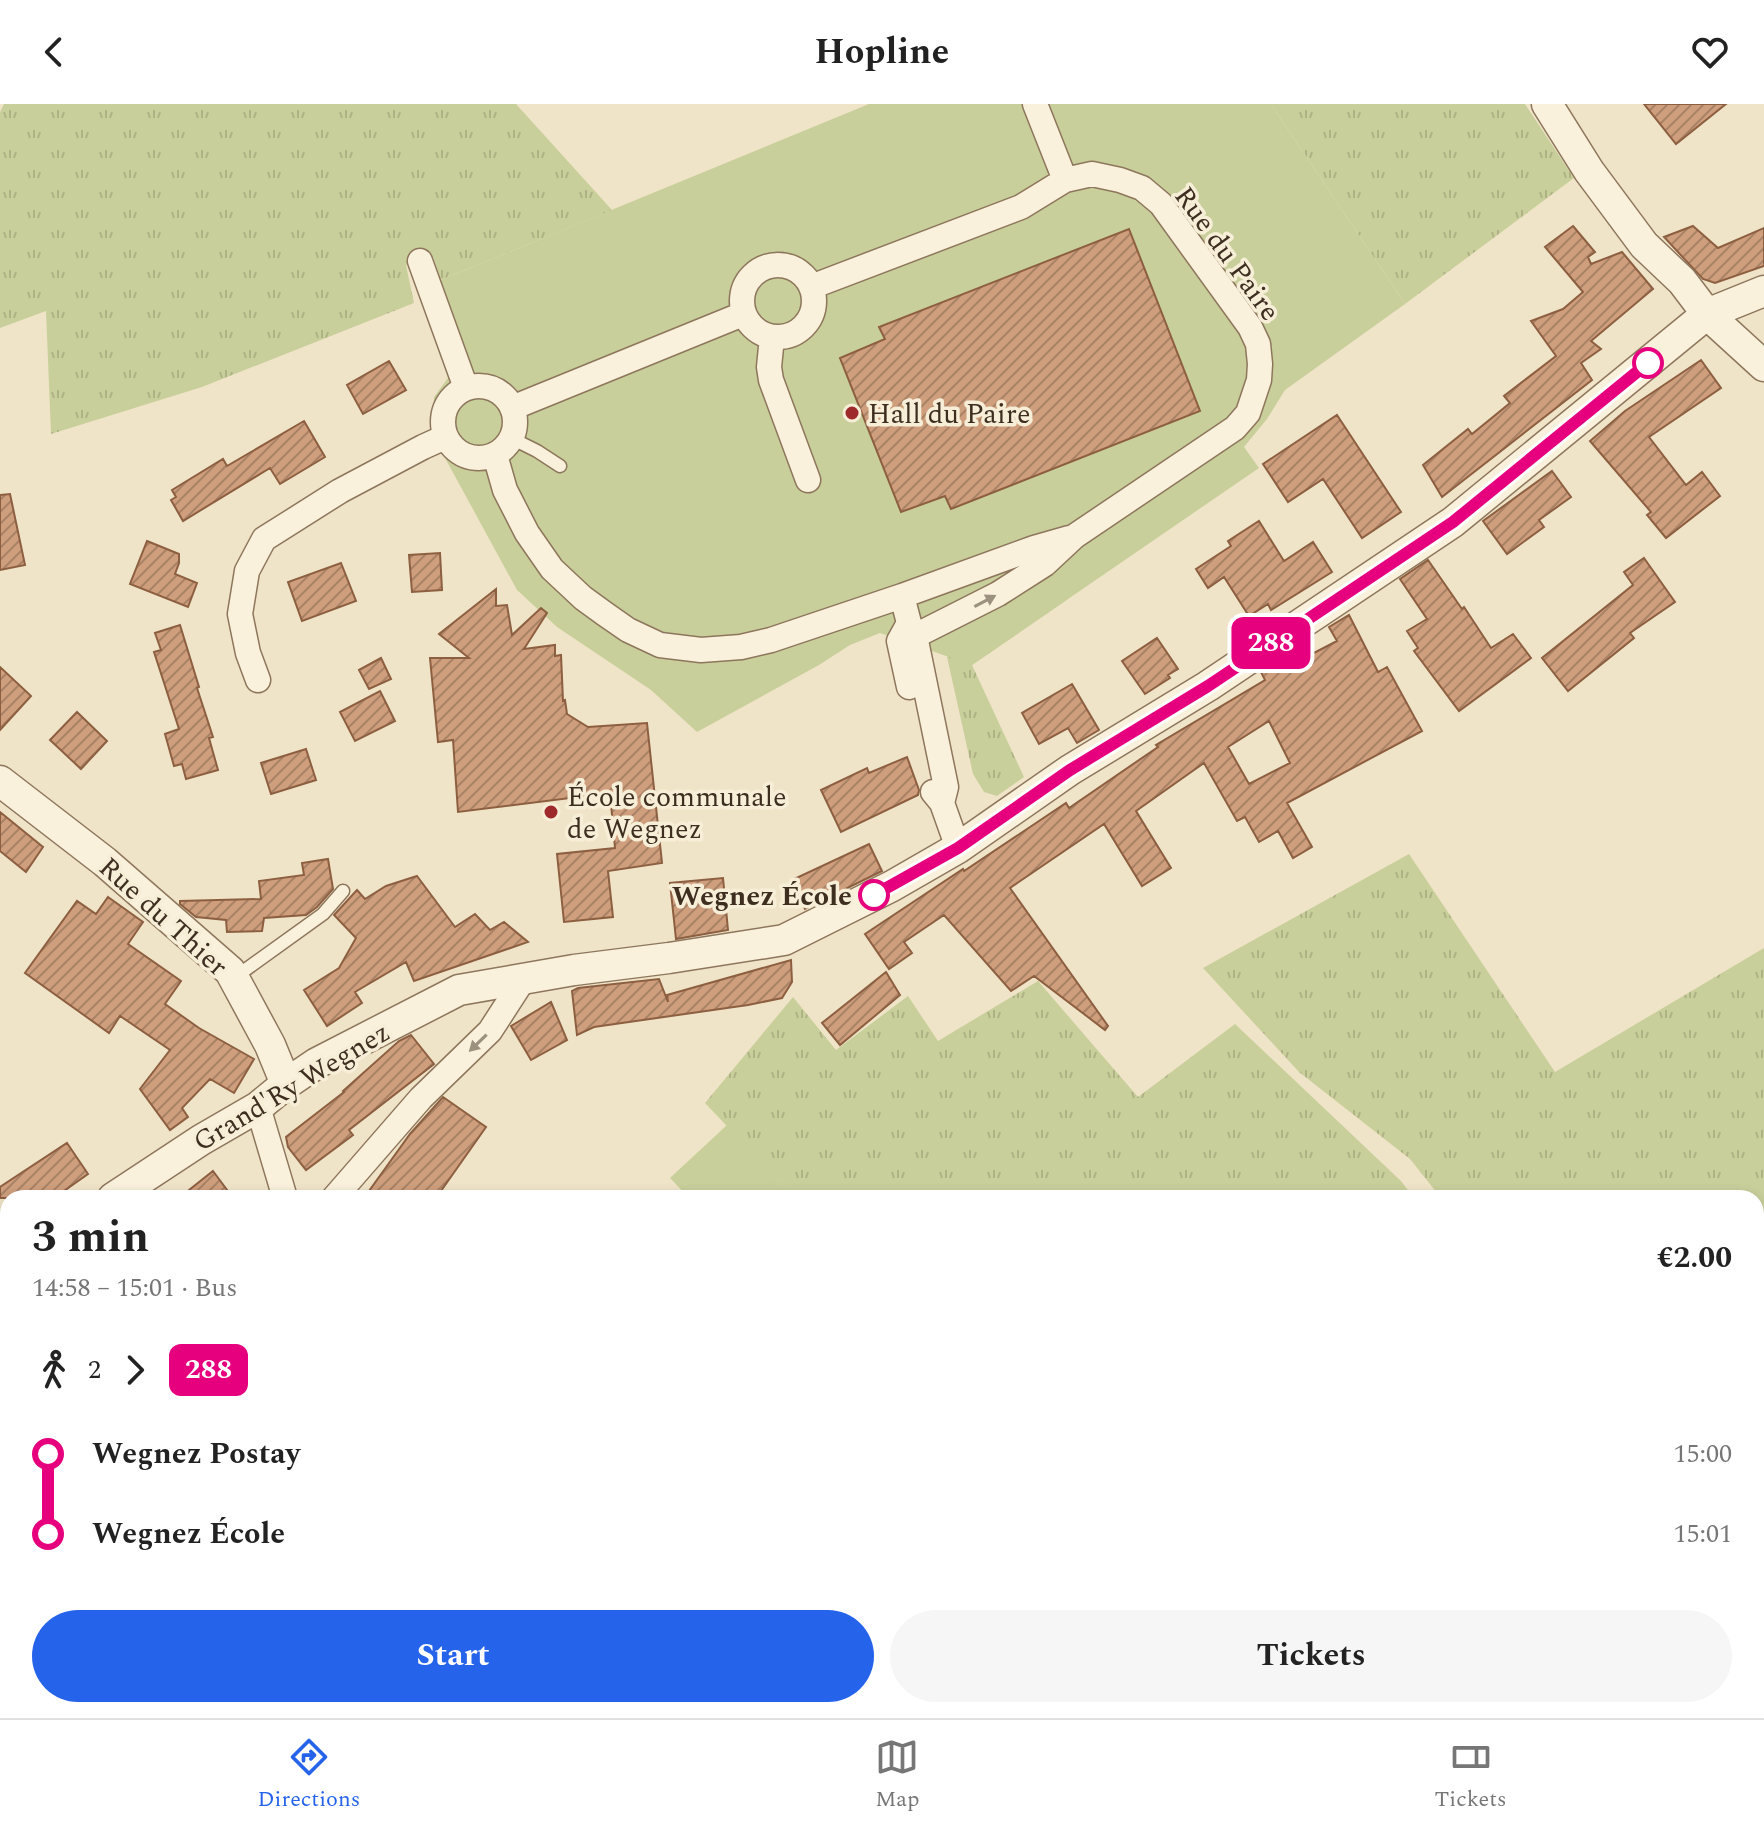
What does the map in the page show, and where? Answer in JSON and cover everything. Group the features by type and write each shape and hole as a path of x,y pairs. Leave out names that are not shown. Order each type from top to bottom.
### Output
{"street":[{"path":"1035,104 1065,180"},
{"path":"1547,104 1589,171 1644,245 1682,281 1707,314 1764,366"},
{"name":"Rue du Paire","path":"811,287 1021,207 1065,180 1092,174 1142,188 1161,204 1250,327 1258,344 1259,380 1248,413 1235,428 1075,536 1045,564 998,594 912,629"},
{"path":"420,261 466,388"},
{"path":"783,265 795,269 811,287 814,309 803,328 783,337 763,335 743,314 743,290 758,270 783,265"},
{"name":"Grand'Ry Wegnez","path":"125,1190 258,1107 317,1063 459,990 784,940 892,886 958,848 1070,770 1208,686 1453,522 1707,314 1764,291"},
{"path":"503,446 484,459 461,454 452,447 442,426 447,404 455,395 466,388 487,387 497,391 512,408 743,314"},
{"path":"772,337 771,380 808,480"},
{"name":"Rue du Paire","path":"512,408 514,428 503,446 505,490 527,533 552,569 583,598 628,630 660,645 701,650 741,647 771,640 1075,536"},
{"path":"258,680 248,653 240,614 247,571 264,539 340,491 445,437"},
{"path":"902,596 946,787 942,803 958,848"},
{"name":"Rue du Thier","path":"0,781 105,862 230,971 270,1045 286,1084"},
{"path":"341,1190 421,1098 490,1031 523,980"},
{"path":"258,1107 283,1190"}],"lane":[{"path":"503,446 537,451 560,466"},
{"path":"234,978 323,914 343,891"}],"green space":[{"path":"4,104 516,104 612,210 441,280 433,257 406,265 414,303 202,387 51,434 46,311 0,328 0,112"},
{"name":"Hall du Paire","path":"869,104 1271,104 1405,304 1285,390 1244,447 1259,468 972,665 880,633 850,645 697,732 651,690 557,627 517,590 433,436 434,397 448,378 433,295 441,280"},
{"path":"1271,104 1525,104 1574,178 1405,304"},
{"path":"1068,599 972,665 1024,777 997,796 984,792 973,774 947,657 955,647"},
{"path":"1409,854 1555,1072 1764,948 1764,1190 1435,1190 1410,1159 1299,1072 1203,968"},
{"path":"1038,981 1138,1097 1235,1024 1408,1190 787,1190 705,1103 793,997 836,1050 908,996 938,1041"},
{"path":"727,1125 788,1190 681,1190 670,1178"}],"building":[{"path":"1644,104 1726,104 1676,144"},
{"path":"1573,226 1595,252 1588,257 1591,264 1622,252 1653,289 1591,341 1601,349 1581,363 1592,380 1442,497 1423,465 1468,429 1472,434 1510,403 1504,396 1556,356 1531,321 1563,309 1583,292 1545,247"},
{"path":"1693,226 1718,248 1764,228 1764,266 1715,283 1703,279 1664,237"},
{"path":"1129,229 1200,411 951,509 945,496 901,512 840,358 885,339 879,327"},
{"path":"1701,360 1721,388 1649,437 1686,485 1702,472 1720,496 1666,538 1647,515 1651,512 1590,441 1625,411"},
{"path":"389,361 406,390 363,414 347,385"},
{"path":"1337,415 1401,512 1362,538 1323,479 1288,502 1263,464"},
{"path":"304,421 325,457 280,484 270,468 183,521 171,500 176,497 172,490 223,459 227,466"},
{"path":"1552,471 1571,497 1539,520 1544,527 1507,554 1483,521"},
{"path":"10,494 25,565 0,570 0,495"},
{"path":"1259,521 1284,561 1313,542 1332,572 1271,610 1268,604 1249,616 1224,577 1208,588 1196,569 1231,546 1228,541"},
{"path":"147,541 179,554 175,574 197,583 188,607 130,584"},
{"path":"440,553 442,590 412,592 409,555"},
{"path":"1644,558 1675,602 1630,633 1634,638 1568,691 1542,658 1633,585 1624,572"},
{"path":"1428,560 1491,648 1513,634 1531,658 1459,711 1414,651 1418,648 1407,631 1427,619 1400,579"},
{"path":"341,563 356,601 302,621 288,582"},
{"path":"496,589 496,606 507,605 512,635 541,608 547,613 524,649 555,645 555,656 561,655 563,701 567,714 588,727 647,723 662,863 608,871 613,917 564,922 557,854 615,848 610,793 458,812 453,740 438,742 430,658 469,658 439,634"},
{"path":"1349,615 1378,672 1387,667 1422,731 1287,803 1312,847 1293,858 1278,831 1259,842 1245,817 1237,821 1204,763 1136,811 1171,868 1142,886 1104,824 1010,888 1108,1026 1105,1030 1034,976 1011,991 944,915 904,942 912,953 889,969 865,934 1066,803 1069,808 1158,747 1156,745 1265,680 1261,672 1281,659 1285,668 1337,641 1329,627","holes":["1269,721 1290,763 1249,784 1228,747"]},
{"path":"180,625 213,737 209,738 218,770 186,779 182,764 174,766 165,734 179,729 154,652 161,650 155,633"},
{"path":"1157,638 1178,669 1145,694 1122,661"},
{"path":"381,658 391,679 369,689 359,670"},
{"path":"0,667 31,696 0,730"},
{"path":"1072,684 1099,730 1077,743 1068,728 1039,744 1022,713"},
{"path":"380,691 395,721 355,741 340,712"},
{"path":"77,712 107,741 81,769 50,740"},
{"path":"306,749 316,780 271,794 261,763"},
{"path":"907,757 918,795 841,832 821,790 867,768 869,773"},
{"path":"0,812 43,847 26,872 0,851"},
{"path":"869,844 882,871 805,909 792,880"},
{"path":"328,859 333,889 317,907 306,915 264,918 262,931 227,932 226,920 196,917 180,904 180,901 261,899 259,881 304,875 302,863"},
{"path":"417,876 455,927 475,914 490,930 504,922 528,942 414,981 406,962 355,992 362,1003 327,1026 304,990 339,968 356,938 334,915 357,890 365,899 386,886"},
{"path":"723,878 728,930 676,939 670,883"},
{"path":"108,897 143,922 128,944 181,981 165,1004 199,1028 254,1059 234,1093 210,1079 182,1108 188,1117 170,1130 140,1089 170,1050 120,1016 109,1033 25,973 77,901 96,914"},
{"path":"791,960 792,982 782,998 594,1027 577,1035 572,991 578,988 659,979 668,1002 667,995"},
{"path":"886,972 900,995 840,1045 822,1023"},
{"path":"551,1002 567,1040 531,1060 511,1026"},
{"path":"411,1035 434,1064 349,1130 353,1135 306,1170 288,1147 286,1137 344,1092 399,1041"},
{"path":"443,1097 486,1127 442,1190 370,1190 410,1134"},
{"path":"67,1143 88,1174 65,1190 0,1190 0,1187"},
{"path":"213,1171 227,1190 189,1190"}],"bus line":[{"name":"288","path":"874,895 958,848 1070,770 1208,686 1453,522 1648,363"}],"place":[{"name":"Hall du Paire","path":"852,413"},
{"name":"École communale de Wegnez","path":"551,812"},
{"name":"Wegnez École","path":"874,895"}]}
